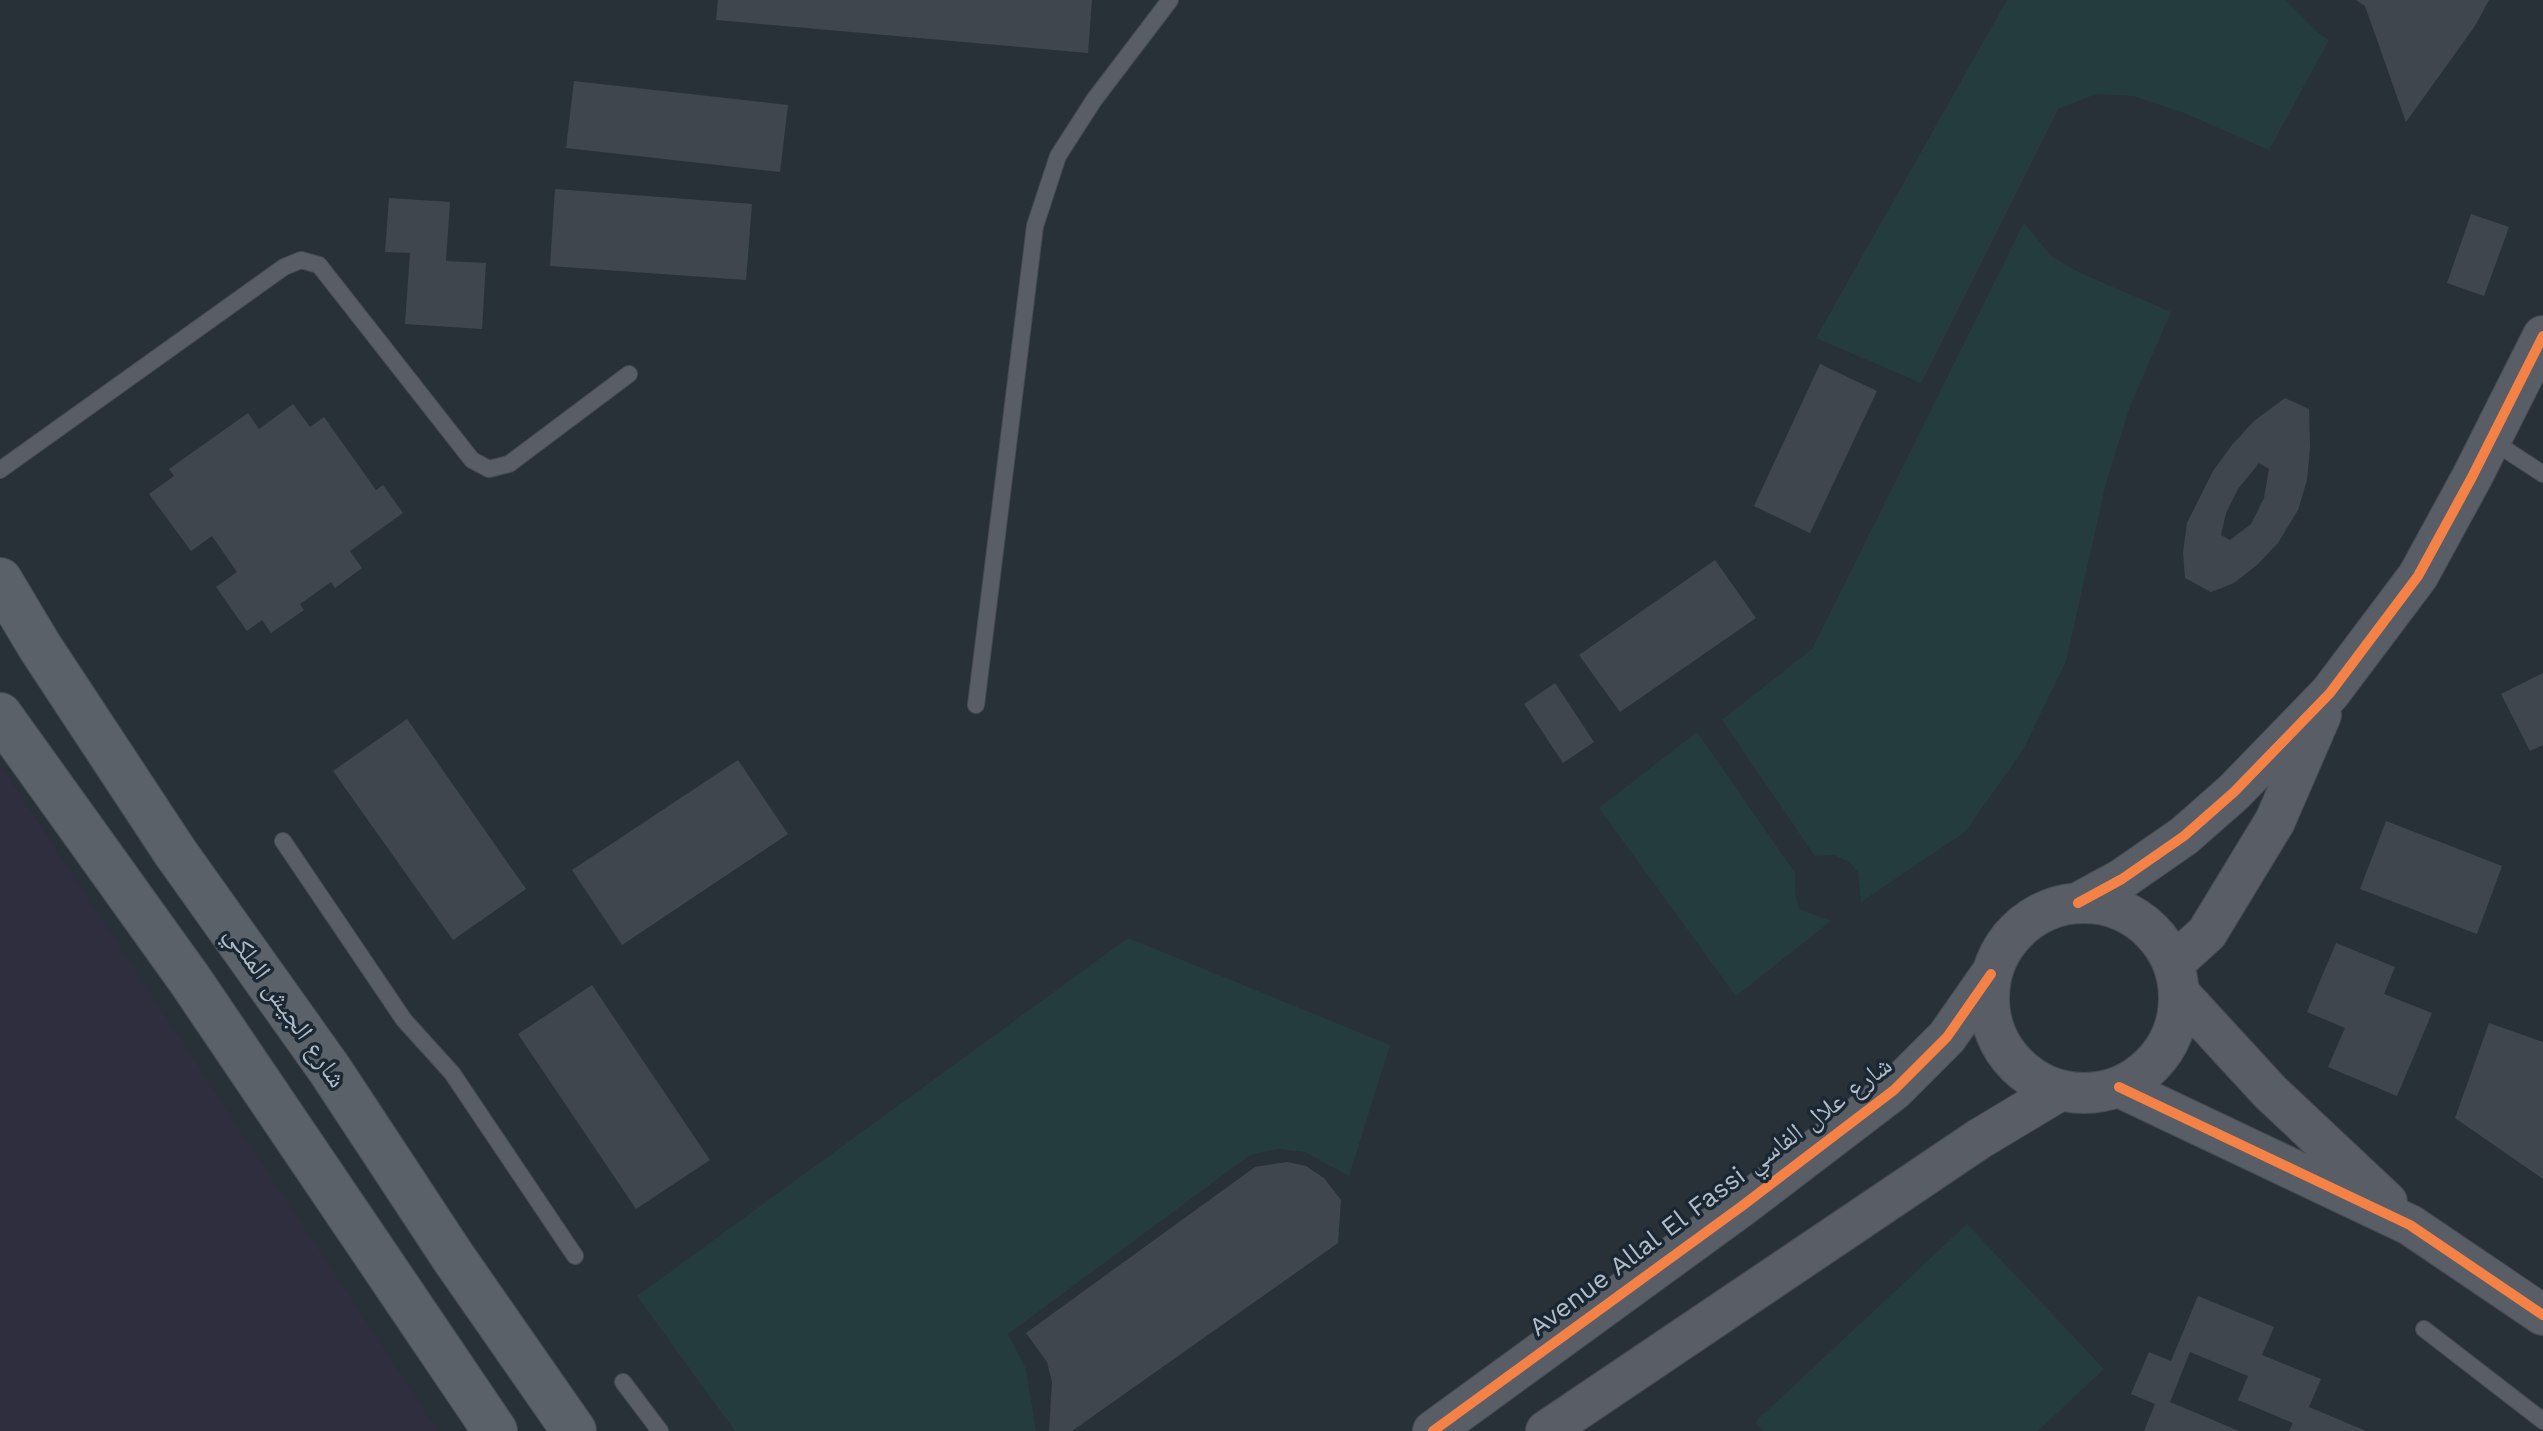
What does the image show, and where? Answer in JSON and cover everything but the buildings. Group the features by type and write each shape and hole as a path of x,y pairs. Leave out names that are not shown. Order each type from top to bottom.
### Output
{"main road":[{"name":"شارع الجيش الملكي","path":"0,580 40,647 175,852 330,1070 444,1244 574,1431"},
{"path":"0,715 190,980 495,1431"}],"street":[{"path":"2078,903 2122,879 2184,836 2234,792 2330,693 2418,576 2543,336"},
{"path":"2330,693 2275,821 2176,978 2177,1022 2165,1050 2144,1072 2119,1087 2089,1094 2059,1091 2031,1079 2009,1058 1994,1033 1988,1003 1991,974 2003,946 2022,924 2048,909 2078,903 2108,906 2135,918 2158,937 2176,978 2270,1092 2410,1225"},
{"name":"Avenue Allal El Fassi شارع علال الفاسي","path":"1433,1431 1742,1206 1894,1090 1947,1037 1991,974"},
{"path":"2119,1087 2410,1225 2543,1315"},
{"path":"1546,1431 1979,1139 2059,1091"}],"lane":[{"path":"976,705 1035,226 1058,156 1094,100 1170,0"},
{"path":"0,470 284,267 301,260 319,265 472,460 489,469 509,464 629,374"},
{"path":"2491,440 2543,474"},
{"path":"283,841 404,1020 452,1073 575,1256"},
{"path":"2424,1329 2543,1421"},
{"path":"623,1382 660,1431"}],"shaded area":[{"path":"0,764 438,1431 0,1431"}],"green space":[{"path":"2007,0 2285,0 2329,40 2269,150 2182,112 2134,96 2096,94 2058,109 1921,383 1816,338"},
{"path":"2024,223 2051,256 2080,273 2171,312 2130,406 2106,483 2066,661 2023,750 1965,832 1861,902 1858,872 1849,862 1834,855 1815,856 1722,720 1812,649"},
{"path":"1697,732 1795,873 1799,909 1831,921 1736,996 1599,808"},
{"path":"1128,938 1390,1045 1349,1176 1305,1152 1278,1149 1250,1155 1008,1334 1026,1369 1036,1431 735,1431 637,1296"},
{"path":"1967,1224 2104,1369 2038,1431 1764,1431 1755,1422"}],"cycle path":[{"path":"2078,903 2122,879 2184,836 2234,792 2330,693 2418,576 2543,336"},
{"path":"1433,1431 1742,1206 1894,1090 1947,1037 1991,974"},
{"path":"2119,1087 2410,1225 2543,1315"}]}
